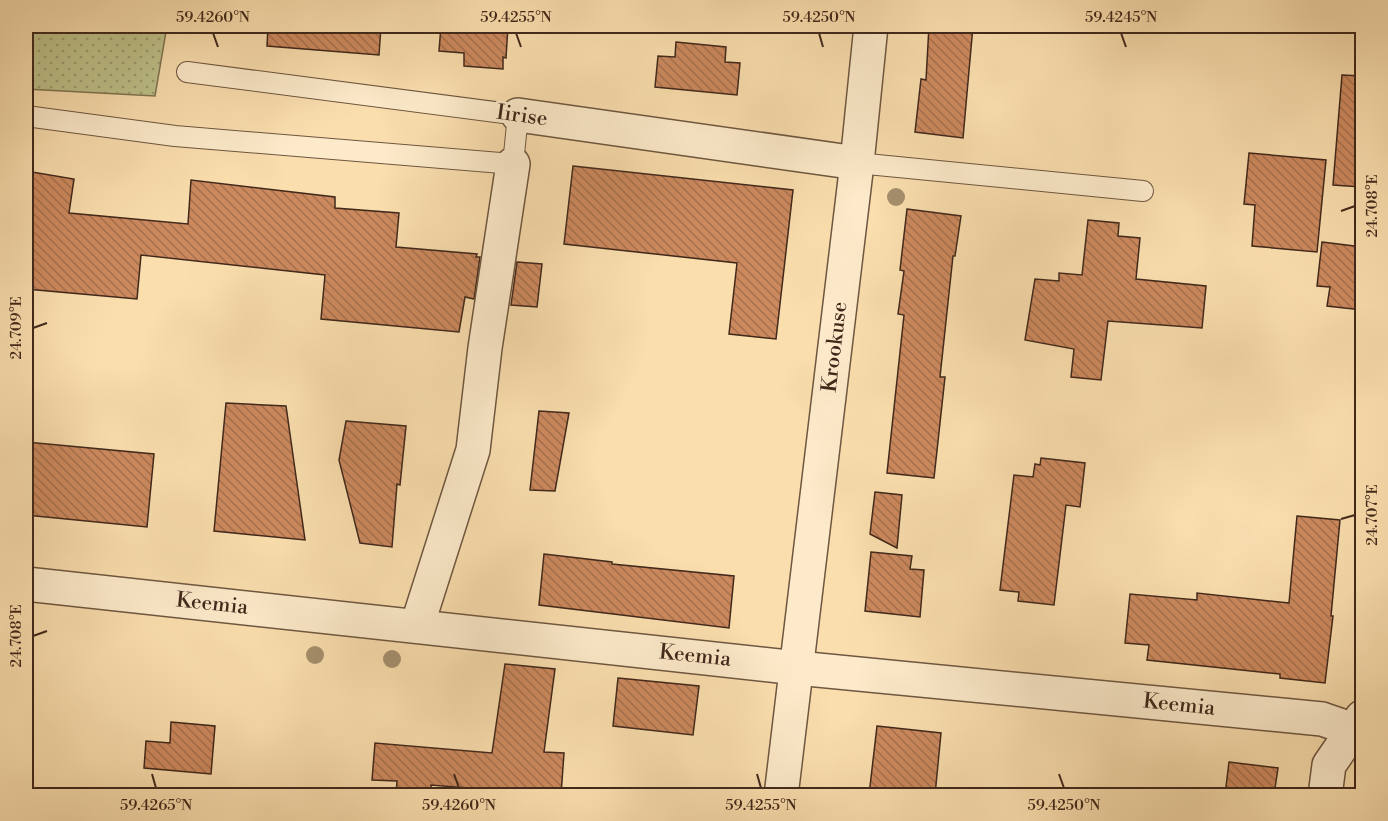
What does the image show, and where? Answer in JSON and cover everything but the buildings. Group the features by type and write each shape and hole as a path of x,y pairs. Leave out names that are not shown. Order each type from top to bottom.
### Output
{"street":[{"name":"Krookuse","path":"781,795 857,163 871,26"},
{"name":"Iirise","path":"518,115 857,163"},
{"path":"417,626 473,450 485,348 513,164"},
{"name":"Keemia","path":"26,584 797,668 1322,719 1360,728"},
{"path":"1325,795 1329,765 1360,728"}],"lane":[{"name":"Iirise","path":"187,72 518,115"},
{"path":"26,116 175,136 513,164 518,115"},
{"path":"857,163 1143,191"}],"green space":[{"path":"26,26 167,26 155,96 26,89"}]}
